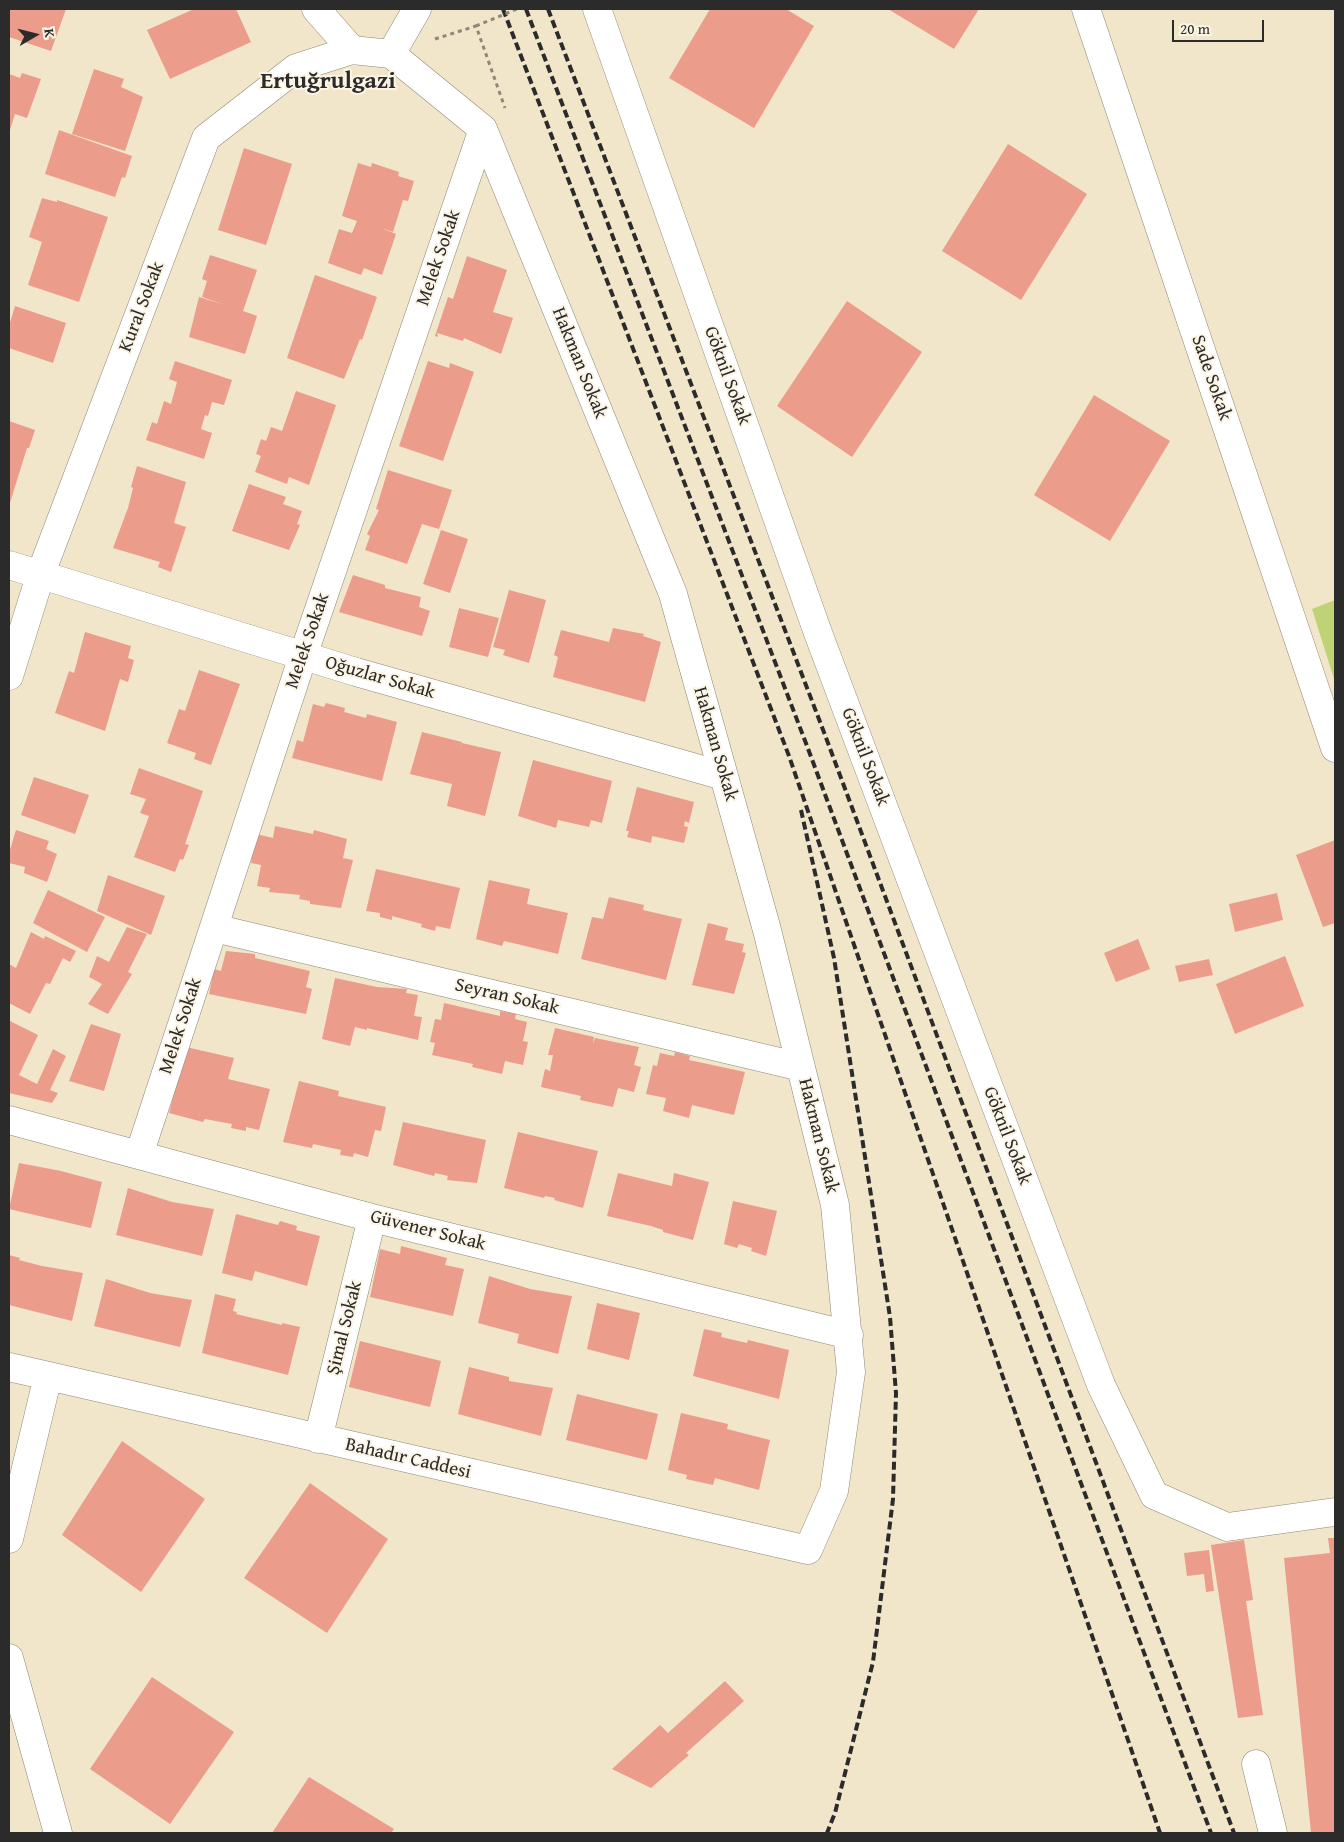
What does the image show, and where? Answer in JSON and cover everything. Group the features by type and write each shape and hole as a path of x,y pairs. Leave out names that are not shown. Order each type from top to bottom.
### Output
{"street":[{"path":"316,9 352,50"},
{"path":"392,54 418,9"},
{"name":"Göknil Sokak","path":"597,9 818,633 1101,1385 1154,1496 1227,1527 1335,1512"},
{"name":"Sade Sokak","path":"1086,9 1335,748"},
{"name":"Kural Sokak","path":"9,676 41,573 206,138 296,68 352,50 392,54"},
{"name":"Hakman Sokak","path":"392,54 483,129 674,594 767,930 835,1205 851,1372 834,1491 808,1550"},
{"name":"Melek Sokak","path":"139,1155 303,656 483,129"},
{"name":"Oğuzlar Sokak","path":"9,565 41,573 303,656 724,776"},
{"name":"Seyran Sokak","path":"214,928 801,1067"},
{"name":"Güvener Sokak","path":"9,1120 372,1218 848,1335"},
{"name":"Şimal Sokak","path":"318,1439 372,1218"},
{"name":"Bahadır Caddesi","path":"9,1368 808,1550"},
{"path":"9,1539 48,1376"},
{"path":"10,1671 58,1833"},
{"path":"1256,1764 1274,1833"}],"path":[{"path":"507,114 476,26 517,9"}],"green space":[{"path":"1335,600 1335,682 1312,609"}],"building":[{"path":"9,9 66,9 51,51 9,37"},
{"path":"194,9 236,9 251,42 170,79 147,30"},
{"path":"710,9 786,9 814,26 754,128 669,78"},
{"path":"888,9 979,9 954,49"},
{"path":"94,69 124,79 121,87 143,97 125,151 72,134"},
{"path":"22,73 41,79 27,118 15,114 9,133 9,74 20,78"},
{"path":"59,130 132,156 125,178 122,177 115,197 45,174"},
{"path":"1008,144 1087,194 1021,300 942,251"},
{"path":"244,148 292,164 266,245 218,230"},
{"path":"358,163 371,167 372,163 399,172 398,176 414,181 408,201 403,200 393,232 381,228 396,234 382,275 364,268 361,275 328,263 339,229 352,233 357,221 342,216"},
{"path":"42,198 57,202 57,200 108,217 79,302 28,285 42,242 29,237"},
{"path":"210,255 257,270 243,311 257,316 245,354 189,337 199,297 225,305 202,297 207,281 202,279"},
{"path":"467,256 507,270 493,312 513,318 501,354 464,338 463,341 437,333 438,337 435,336 448,297 453,299"},
{"path":"315,275 377,297 362,340 360,339 344,379 287,358"},
{"path":"847,301 922,352 852,457 777,406"},
{"path":"15,306 66,323 53,363 9,348 9,326"},
{"path":"175,361 232,380 224,405 212,402 208,416 205,415 201,429 212,433 204,459 146,440 152,422 157,424 164,401 171,404 177,382 169,379"},
{"path":"428,361 449,368 450,363 474,372 443,461 399,446"},
{"path":"296,391 336,405 309,485 289,477 287,484 255,472 261,456 256,454 261,439 266,441 271,427 282,431"},
{"path":"1094,395 1170,441 1110,541 1034,495"},
{"path":"9,421 35,430 29,448 27,448 9,506"},
{"path":"137,466 186,482 174,523 186,527 171,572 158,567 160,562 113,548 128,508"},
{"path":"388,470 452,490 439,529 422,524 407,564 365,550 370,536 367,534 379,510 376,509"},
{"path":"249,484 286,497 283,504 302,511 297,524 300,525 289,550 232,531"},
{"path":"441,530 468,539 450,593 423,584"},
{"path":"353,575 385,585 385,588 421,597 419,607 430,611 422,636 339,612"},
{"path":"509,590 546,600 529,663 503,655 505,650 493,647"},
{"path":"459,608 499,618 488,657 449,647"},
{"path":"613,628 644,634 643,636 661,642 645,702 553,677 558,657 554,655 561,630 609,642"},
{"path":"85,632 131,646 128,658 134,660 128,682 120,679 105,731 55,713 69,671 74,673"},
{"path":"199,670 240,684 211,765 194,759 196,753 167,743 179,709 185,711"},
{"path":"326,703 345,708 344,712 366,718 367,714 397,722 382,781 292,758 297,740 303,742 313,704 324,707"},
{"path":"422,732 462,742 460,749 462,743 501,752 485,816 447,806 452,784 410,774"},
{"path":"533,760 612,781 602,823 591,820 589,827 558,820 556,828 518,816"},
{"path":"139,768 203,791 185,844 189,845 183,860 180,859 175,872 134,857 149,816 140,813 146,799 130,794"},
{"path":"34,777 89,795 75,834 21,815"},
{"path":"637,787 694,802 689,823 685,821 684,826 688,827 684,843 652,836 651,843 627,837 629,831 626,831"},
{"path":"275,826 313,834 314,830 347,839 343,858 353,860 341,908 310,904 310,901 299,899 300,895 269,892 270,888 257,886 261,865 251,863 256,834 273,838"},
{"path":"16,830 49,841 46,849 57,854 47,882 24,873 25,867 9,863 9,853"},
{"path":"1335,840 1335,923 1323,927 1296,855"},
{"path":"376,869 460,888 450,929 436,926 435,931 421,927 422,924 392,916 392,920 380,917 380,913 366,911"},
{"path":"108,875 165,896 151,935 97,911"},
{"path":"489,880 530,889 527,904 568,913 558,954 504,941 502,946 476,939"},
{"path":"48,890 105,917 87,952 33,923"},
{"path":"1277,893 1283,920 1235,932 1229,904"},
{"path":"609,897 644,905 643,910 682,919 666,980 581,959 592,917 603,919"},
{"path":"708,923 728,928 725,940 744,944 742,952 746,953 734,994 692,985"},
{"path":"127,927 147,934 128,972 132,974 108,1014 88,1004 102,984 89,977 97,956 109,962"},
{"path":"31,932 44,939 45,936 76,951 70,962 63,958 50,984 46,983 30,1014 9,1003 9,964 16,968"},
{"path":"1138,939 1150,969 1116,982 1104,953"},
{"path":"226,951 255,954 255,958 310,971 306,987 312,989 306,1014 209,994 214,969 221,971"},
{"path":"1285,956 1304,1006 1235,1034 1216,984"},
{"path":"1209,959 1213,975 1179,982 1175,966"},
{"path":"335,978 377,987 407,989 406,993 418,995 414,1016 422,1017 418,1040 355,1027 350,1046 322,1039"},
{"path":"444,1003 500,1016 500,1011 516,1014 515,1019 527,1022 523,1041 528,1042 523,1065 505,1061 502,1074 472,1067 473,1064 432,1055 435,1043 430,1042 435,1019 441,1020"},
{"path":"10,1021 38,1035 19,1075 37,1084 53,1049 66,1056 50,1090 58,1093 52,1103 9,1093"},
{"path":"91,1024 121,1034 104,1091 69,1081"},
{"path":"555,1028 594,1037 593,1044 595,1038 639,1047 634,1065 641,1067 634,1092 618,1088 613,1107 580,1100 581,1096 541,1087 545,1069 550,1071 553,1055 548,1055"},
{"path":"186,1047 234,1058 228,1079 270,1089 259,1130 246,1127 246,1131 231,1128 232,1124 205,1119 203,1122 169,1113"},
{"path":"675,1052 690,1056 689,1060 745,1072 734,1115 692,1105 689,1118 663,1111 666,1098 646,1094 653,1065 657,1066 660,1053 674,1056"},
{"path":"299,1081 339,1091 338,1096 386,1107 381,1131 375,1130 368,1157 354,1153 353,1157 340,1155 341,1150 313,1144 312,1148 283,1142"},
{"path":"403,1122 486,1140 477,1183 447,1180 448,1176 435,1173 434,1176 393,1165"},
{"path":"518,1132 598,1151 583,1208 554,1200 555,1198 545,1196 544,1198 504,1188"},
{"path":"19,1163 61,1171 102,1182 91,1228 9,1209"},
{"path":"618,1173 672,1186 674,1173 709,1182 693,1240 663,1232 663,1230 651,1226 607,1216"},
{"path":"128,1188 172,1202 214,1209 202,1256 116,1235"},
{"path":"733,1201 777,1211 766,1256 751,1251 752,1248 739,1244 737,1248 724,1244"},
{"path":"236,1214 278,1225 280,1221 297,1226 296,1230 320,1236 307,1286 255,1271 252,1281 222,1273"},
{"path":"401,1246 447,1258 445,1265 464,1269 453,1316 370,1297 380,1249 400,1254"},
{"path":"9,1255 20,1258 19,1260 42,1266 83,1273 72,1321 9,1305"},
{"path":"489,1276 530,1289 572,1296 558,1354 517,1343 519,1334 478,1323"},
{"path":"106,1279 150,1293 192,1300 180,1347 94,1326"},
{"path":"215,1294 236,1299 233,1311 237,1312 236,1314 282,1325 282,1323 300,1327 288,1375 202,1353"},
{"path":"597,1303 640,1313 629,1360 587,1349"},
{"path":"704,1329 722,1333 721,1337 747,1343 748,1340 789,1350 779,1399 693,1376"},
{"path":"360,1341 441,1361 430,1407 349,1387"},
{"path":"469,1367 509,1377 509,1381 553,1388 541,1436 458,1414"},
{"path":"577,1394 658,1414 647,1460 566,1440"},
{"path":"681,1413 728,1424 727,1429 770,1440 759,1490 715,1478 713,1485 686,1479 687,1475 668,1470"},
{"path":"122,1441 205,1499 141,1592 62,1535"},
{"path":"310,1483 388,1539 327,1633 244,1578"},
{"path":"1328,1538 1335,1538 1335,1833 1311,1833 1284,1558 1330,1553"},
{"path":"1244,1540 1253,1600 1246,1601 1263,1715 1238,1718 1211,1545"},
{"path":"1209,1550 1214,1591 1206,1592 1204,1574 1187,1576 1184,1553"},
{"path":"152,1677 234,1732 170,1824 90,1769"},
{"path":"725,1681 744,1701 686,1753 689,1755 651,1788 612,1769 660,1725 668,1733"},
{"path":"309,1777 394,1829 391,1833 272,1833"}],"railway":[{"path":"503,9 789,756 1160,1833"},
{"path":"526,9 807,746 1211,1833"},
{"path":"548,9 825,735 1234,1833"},
{"path":"801,810 834,958 890,1317 896,1393 893,1499 873,1662 835,1813 827,1833"}],"district":[{"name":"Ertuğrulgazi","path":"328,82"}]}
